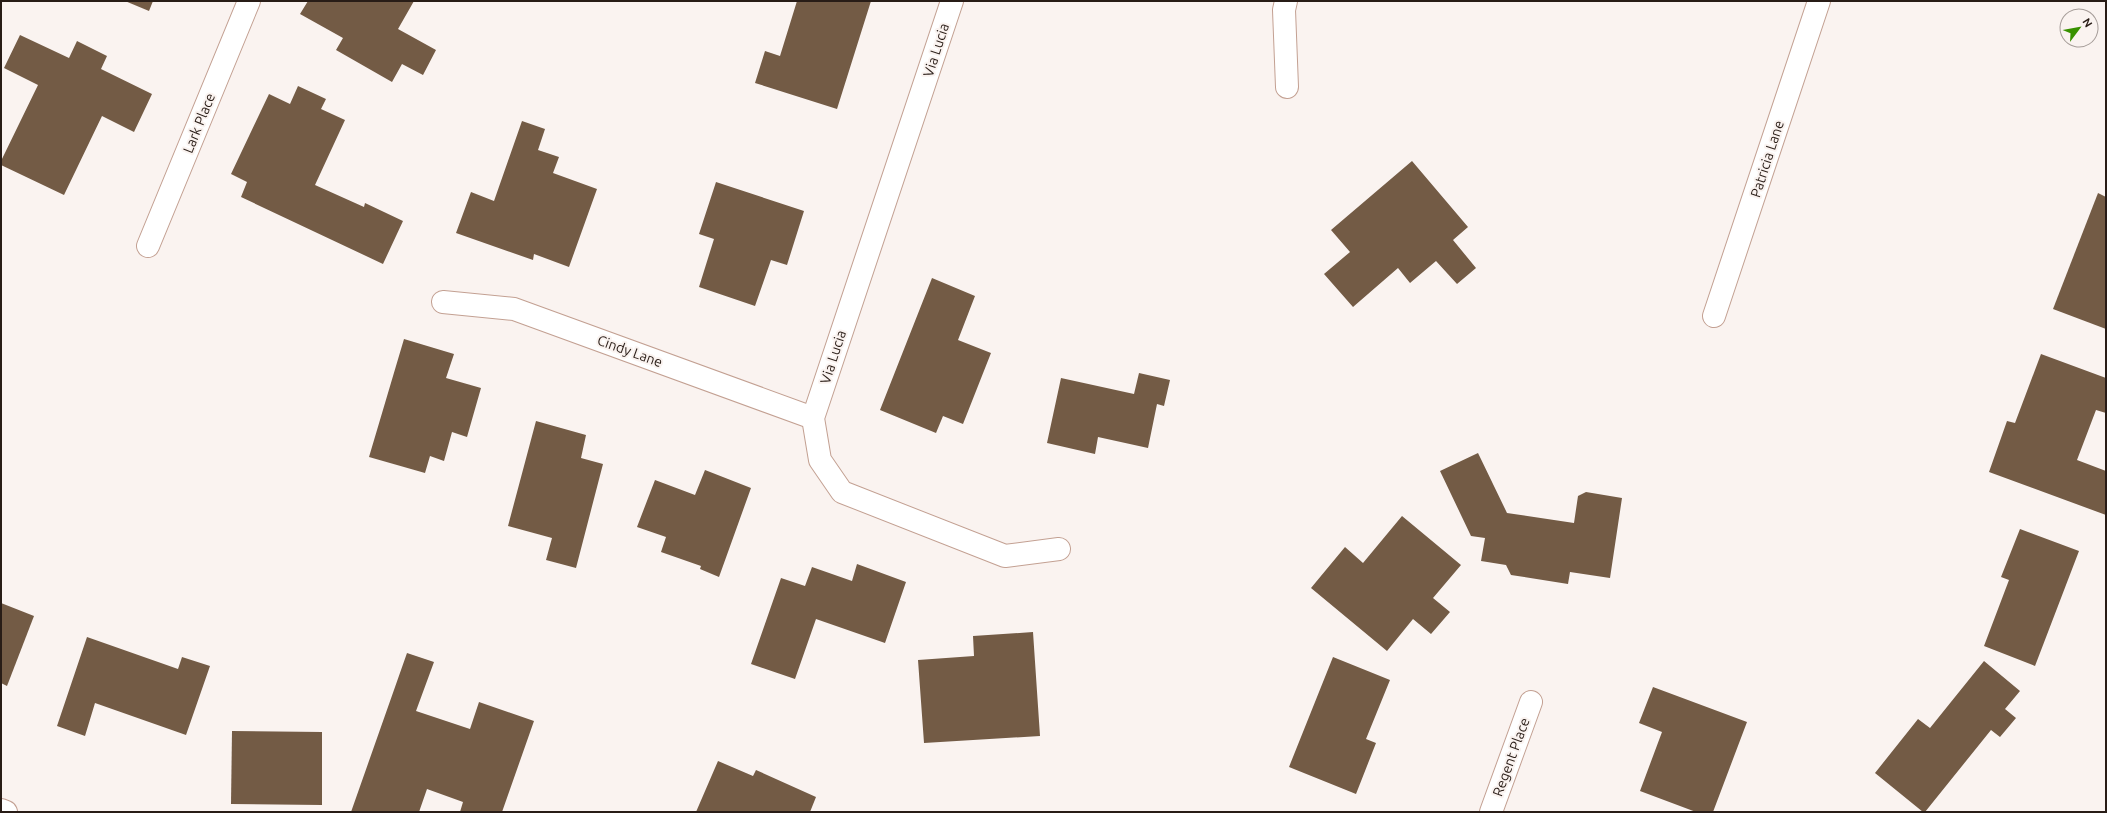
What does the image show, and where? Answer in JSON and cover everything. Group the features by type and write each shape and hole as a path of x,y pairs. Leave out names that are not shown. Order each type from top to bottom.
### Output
{"street":[{"name":"Lark Place","path":"148,246 249,1"},
{"name":"Via Lucia","path":"952,1 813,418 820,460 842,492 1005,556 1059,549"},
{"path":"1286,1 1284,10 1287,87"},
{"name":"Patricia Lane","path":"1714,316 1819,1"},
{"name":"Cindy Lane","path":"443,302 514,309 813,418"},
{"name":"Regent Place","path":"1492,812 1531,702"},
{"path":"1,810 6,812"}],"building":[{"path":"125,1 153,1 149,11"},
{"path":"308,1 414,1 398,29 436,50 423,75 402,64 392,82 336,50 343,38 300,14"},
{"path":"797,1 871,1 837,109 755,83 765,51 780,56"},
{"path":"20,35 69,58 77,41 107,56 101,69 152,94 134,132 102,116 64,195 1,165 1,161 38,85 4,68"},
{"path":"298,86 326,99 321,109 345,120 315,185 364,207 365,203 403,221 383,264 241,197 247,182 231,174 269,94 290,104"},
{"path":"522,121 545,129 538,150 559,157 553,173 597,189 569,267 534,254 533,260 456,233 471,192 494,201"},
{"path":"1412,161 1468,227 1453,240 1476,268 1457,284 1436,261 1410,283 1398,268 1353,307 1324,274 1350,252 1331,230"},
{"path":"716,182 804,211 787,265 771,260 755,306 699,287 714,239 699,234"},
{"path":"2098,193 2106,197 2106,329 2053,309"},
{"path":"932,278 975,296 958,340 991,353 963,424 943,416 936,433 880,410"},
{"path":"404,339 454,354 446,378 481,388 467,437 452,432 444,461 430,456 425,473 369,457"},
{"path":"2041,354 2106,378 2106,413 2096,410 2077,460 2106,471 2106,515 1989,472 2007,421 2015,423"},
{"path":"1139,373 1170,380 1164,406 1157,404 1148,448 1098,437 1095,454 1047,443 1061,378 1134,394"},
{"path":"536,421 586,435 581,458 603,464 576,568 546,560 552,538 508,526"},
{"path":"1478,453 1507,513 1574,523 1578,496 1586,492 1622,498 1610,578 1570,572 1568,584 1511,575 1506,565 1481,561 1485,538 1471,536 1440,471"},
{"path":"705,470 751,488 719,577 700,569 701,566 661,552 666,537 637,527 655,480 695,495"},
{"path":"1402,516 1461,565 1433,598 1450,612 1431,634 1413,619 1387,651 1311,588 1345,547 1363,563"},
{"path":"2020,529 2079,551 2035,666 1984,646 2009,580 2001,577"},
{"path":"857,564 906,582 885,643 816,619 795,679 751,664 781,578 805,586 812,567 852,581"},
{"path":"1,603 34,616 7,686 1,683"},
{"path":"1033,632 1040,736 924,743 918,660 974,656 973,636"},
{"path":"87,637 178,669 182,657 210,666 186,735 95,703 85,736 57,726"},
{"path":"407,653 434,662 416,711 470,729 479,702 534,721 502,812 460,812 463,802 427,789 419,812 351,812"},
{"path":"1333,657 1390,680 1366,739 1376,743 1356,794 1289,767"},
{"path":"1984,661 2020,691 2005,709 2016,718 2000,737 1991,730 1925,812 1923,812 1875,773 1918,719 1930,728"},
{"path":"1653,687 1747,722 1713,812 1696,812 1640,791 1662,732 1639,723"},
{"path":"232,731 322,732 322,805 231,804"},
{"path":"718,761 753,776 756,770 816,797 810,812 696,812"}]}
